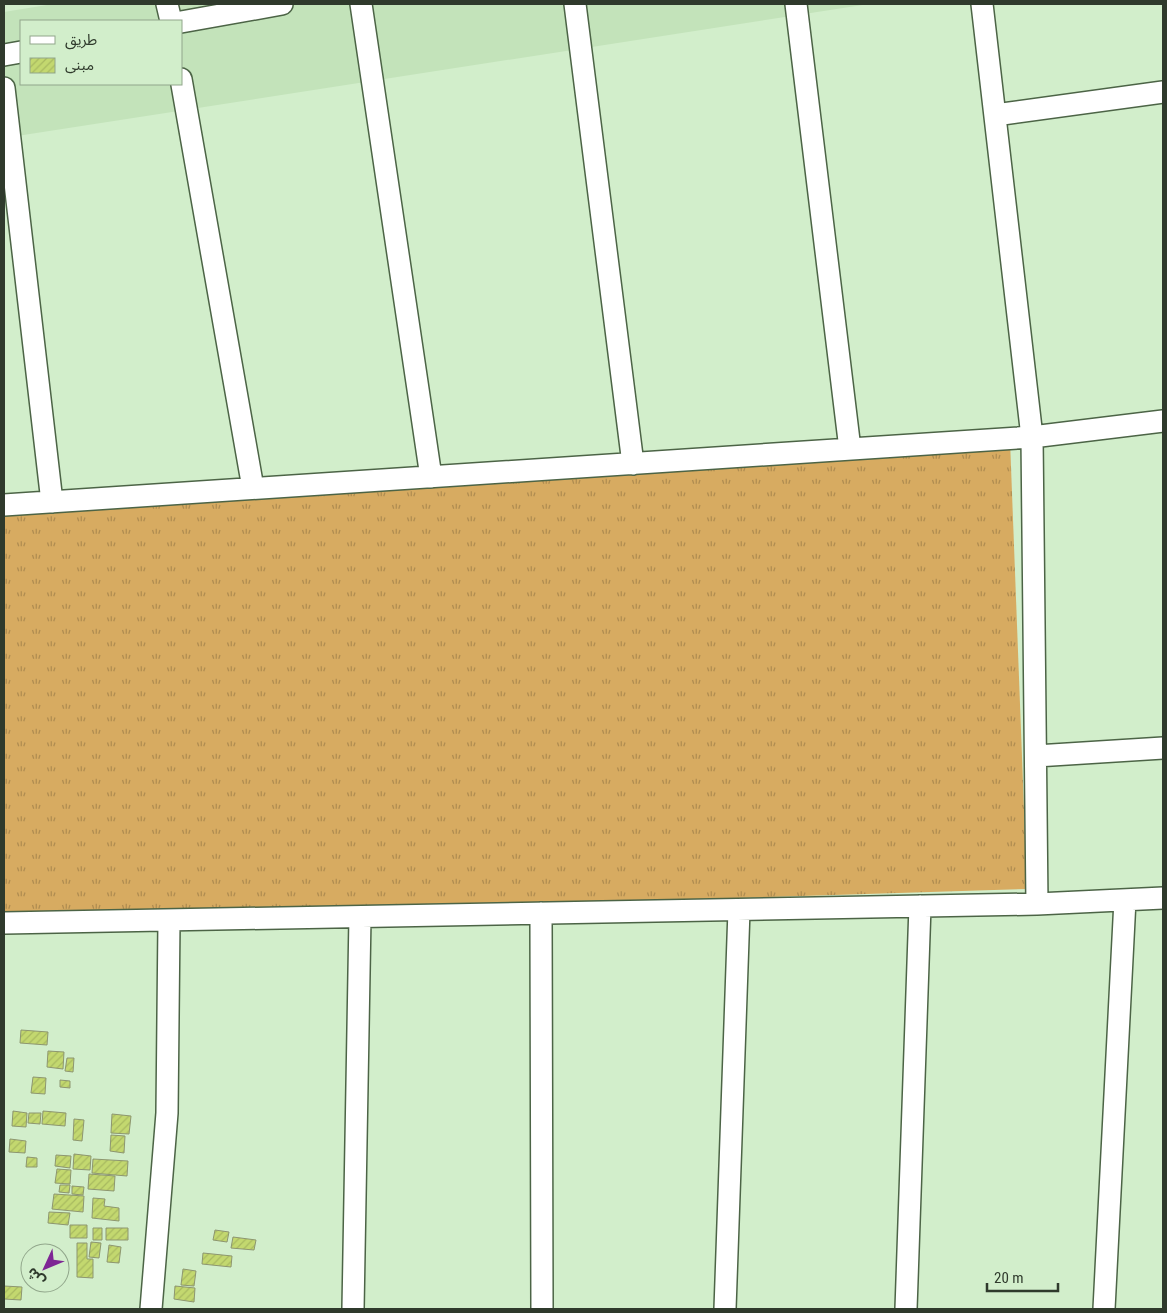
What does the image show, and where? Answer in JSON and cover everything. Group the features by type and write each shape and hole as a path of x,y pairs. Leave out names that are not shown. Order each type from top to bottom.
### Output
{"street":[{"path":"167,4 171,20"},
{"path":"182,22 282,4"},
{"path":"361,4 431,477"},
{"path":"575,4 632,464"},
{"path":"796,4 850,449"},
{"path":"982,4 1032,437 1037,904"},
{"path":"4,55 20,52"},
{"path":"182,85 253,488"},
{"path":"4,88 52,502"},
{"path":"995,115 1163,92"},
{"path":"4,505 1032,437 1163,421"},
{"path":"1036,756 1163,748"},
{"path":"4,923 1037,904 1163,898"},
{"path":"1104,1309 1125,900"},
{"path":"906,1309 920,906"},
{"path":"725,1309 739,910"},
{"path":"541,913 542,1309"},
{"path":"353,1309 360,917"},
{"path":"152,1309 167,1113 168,921"}],"shaded area":[{"path":"53,4 869,4 4,138 4,12"}],"green space":[{"path":"1010,440 1027,889 4,921 4,514"}],"building":[{"path":"21,1030 48,1032 47,1045 20,1043"},
{"path":"48,1051 64,1052 63,1069 47,1067"},
{"path":"67,1058 74,1058 73,1072 65,1071"},
{"path":"33,1077 46,1078 45,1094 31,1093"},
{"path":"60,1080 70,1081 70,1088 60,1087"},
{"path":"13,1111 27,1113 26,1127 12,1126"},
{"path":"43,1111 66,1113 65,1126 42,1124"},
{"path":"29,1113 41,1113 40,1124 28,1123"},
{"path":"112,1114 131,1116 129,1134 111,1133"},
{"path":"74,1119 84,1120 82,1141 73,1140"},
{"path":"111,1135 125,1136 124,1153 110,1151"},
{"path":"10,1139 26,1141 25,1153 9,1152"},
{"path":"74,1154 91,1156 90,1170 73,1169"},
{"path":"56,1155 71,1156 70,1168 55,1166"},
{"path":"27,1157 37,1158 37,1167 26,1167"},
{"path":"93,1159 128,1161 127,1176 92,1173"},
{"path":"57,1169 71,1170 70,1184 55,1183"},
{"path":"89,1174 115,1176 114,1191 88,1189"},
{"path":"60,1185 70,1185 69,1193 59,1192"},
{"path":"72,1186 84,1187 83,1195 72,1194"},
{"path":"54,1194 84,1196 83,1212 52,1209"},
{"path":"93,1198 105,1199 104,1206 119,1208 119,1221 92,1218"},
{"path":"49,1212 70,1213 68,1225 48,1223"},
{"path":"70,1225 87,1225 87,1238 70,1238"},
{"path":"93,1228 102,1228 102,1240 93,1240"},
{"path":"106,1228 128,1228 128,1240 106,1240"},
{"path":"215,1230 229,1232 227,1242 213,1240"},
{"path":"233,1237 256,1240 254,1250 231,1248"},
{"path":"91,1242 101,1243 99,1258 89,1257"},
{"path":"77,1243 87,1243 87,1259 93,1259 93,1278 77,1277"},
{"path":"109,1245 121,1247 119,1263 107,1262"},
{"path":"203,1253 232,1256 231,1267 202,1264"},
{"path":"183,1269 196,1271 194,1286 181,1285"},
{"path":"4,1286 20,1287 21,1300 4,1299"},
{"path":"175,1286 195,1288 194,1302 174,1299"}]}
